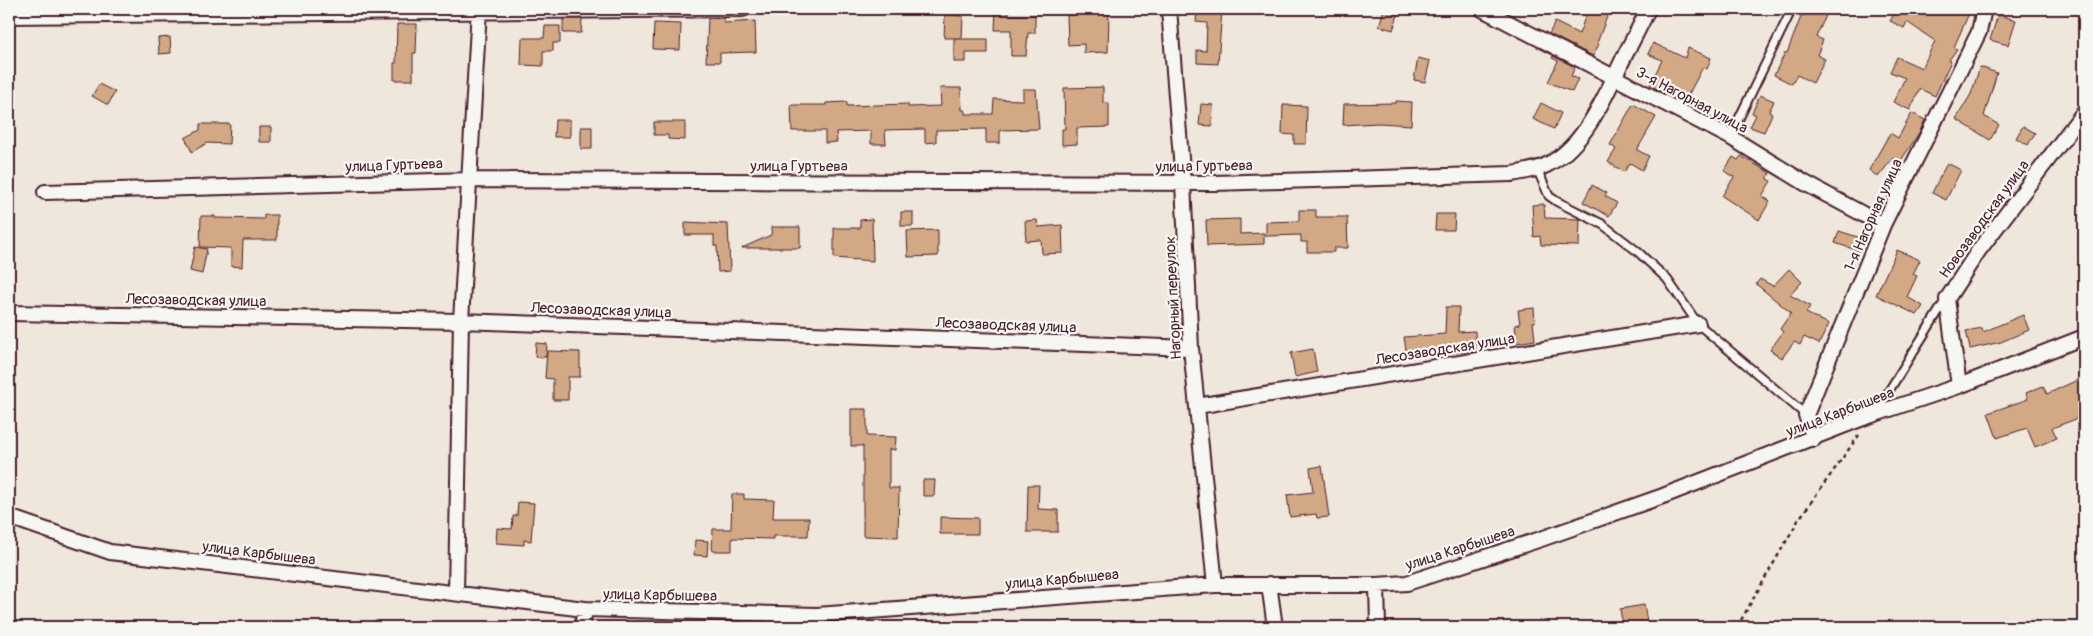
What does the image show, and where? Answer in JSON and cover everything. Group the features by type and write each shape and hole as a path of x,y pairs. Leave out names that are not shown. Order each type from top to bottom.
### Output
{"street":[{"path":"9,16 479,10 743,9"},
{"name":"Нагорный переулок","path":"1169,9 1183,183 1191,348 1215,585"},
{"name":"3-я Нагорная улица","path":"1482,9 1496,12 1730,137 1805,183 1883,225"},
{"path":"1615,77 1648,9"},
{"name":"1-я Нагорная улица","path":"1806,415 1883,225 1979,32 1984,9"},
{"path":"456,593 461,321 471,180 479,10"},
{"name":"улица Гуртьева","path":"45,192 471,180 1215,184 1512,174 1537,169 1552,163 1566,152 1598,110 1615,77"},
{"name":"Новозаводская улица","path":"1959,386 1947,299 1979,250 2084,112"},
{"name":"Лесозаводская улица","path":"9,313 461,321 1191,348"},
{"name":"Лесозаводская улица","path":"1198,406 1698,324"},
{"name":"улица Карбышева","path":"9,517 110,552 586,610 817,615 1215,585 1377,585 1407,583 1663,496 1873,416 1959,386 2084,337"},
{"path":"1806,415 1814,439"},
{"path":"1268,584 1275,627"},
{"path":"1377,585 1378,627"},
{"path":"582,627 586,610"}],"lane":[{"path":"1730,137 1792,9"},
{"path":"1537,169 1549,196 1602,224 1637,251 1666,279 1698,324 1806,415"},
{"path":"1873,416 1947,299"}],"path":[{"path":"1736,627 1799,519 1873,416"}],"building":[{"path":"1197,9 1222,9 1218,64 1197,63 1197,50 1206,51 1207,23 1196,22"},
{"path":"1384,9 1400,9 1393,30 1379,26"},
{"path":"1588,9 1610,9 1597,43 1599,44 1593,56 1549,34 1555,22 1579,34"},
{"path":"1804,9 1829,9 1816,37 1823,40 1817,55 1825,59 1813,83 1797,75 1792,84 1774,75 1785,53 1787,53"},
{"path":"1886,9 1971,9 1954,47 1957,49 1949,60 1951,61 1935,96 1920,89 1910,110 1893,102 1905,78 1890,72 1897,57 1922,68 1935,41 1907,22 1904,28 1890,21 1894,14"},
{"path":"996,10 1009,10 1009,15 1035,15 1035,33 1028,33 1026,56 1011,56 1011,30 995,30"},
{"path":"1109,13 1108,52 1084,53 1084,44 1068,45 1067,15"},
{"path":"945,15 963,16 962,38 944,38"},
{"path":"1998,15 2016,20 2008,45 1990,40"},
{"path":"708,18 724,18 724,23 755,21 756,52 720,53 720,62 706,62"},
{"path":"563,19 582,19 581,33 563,33"},
{"path":"654,23 681,24 680,50 653,49"},
{"path":"397,24 417,24 416,53 413,53 413,80 394,80"},
{"path":"545,26 560,26 560,43 553,43 553,51 543,51 543,66 521,65 522,38 544,38"},
{"path":"170,37 171,53 159,54 158,38"},
{"path":"954,39 988,39 988,53 966,53 966,62 954,62"},
{"path":"1653,43 1685,58 1688,48 1711,58 1707,69 1703,67 1684,103 1650,85 1662,60 1648,54"},
{"path":"1553,56 1575,67 1571,76 1578,79 1572,92 1548,82 1558,61 1552,58"},
{"path":"1418,58 1430,61 1425,82 1414,80"},
{"path":"1980,67 1997,73 1984,116 1999,125 1990,140 1956,119 1971,94"},
{"path":"99,84 115,92 108,105 92,96"},
{"path":"1103,87 1103,103 1109,103 1109,127 1077,128 1077,144 1062,145 1062,129 1065,129 1064,88"},
{"path":"940,88 961,88 962,110 965,110 965,114 993,114 994,99 1023,100 1023,89 1036,89 1039,129 1000,130 1000,143 986,143 986,129 936,130 936,142 925,143 925,129 885,130 886,144 871,144 871,131 836,132 837,142 825,143 825,131 792,131 791,105 826,105 826,103 847,102 847,106 908,104 908,107 941,106"},
{"path":"1760,95 1774,101 1769,112 1772,114 1764,132 1750,127 1756,115 1752,113"},
{"path":"1396,101 1412,102 1411,125 1379,123 1343,125 1344,104 1396,103"},
{"path":"1541,103 1561,113 1554,129 1533,119"},
{"path":"1201,104 1213,105 1212,126 1199,125"},
{"path":"1633,104 1656,117 1637,150 1649,156 1642,170 1630,163 1624,172 1608,162 1616,149 1610,145"},
{"path":"1283,105 1307,106 1306,144 1294,144 1294,135 1282,134"},
{"path":"1912,113 1925,120 1919,133 1900,162 1893,158 1878,177 1869,170 1890,133 1898,138"},
{"path":"555,120 570,120 570,137 554,137"},
{"path":"654,122 685,122 685,140 668,139 668,135 654,135"},
{"path":"200,124 230,124 229,144 207,143 192,152 185,138 200,130"},
{"path":"2023,126 2035,133 2028,145 2016,138"},
{"path":"259,127 271,127 271,142 259,142"},
{"path":"581,127 592,127 592,149 581,149"},
{"path":"1741,156 1770,173 1767,179 1771,181 1762,196 1770,201 1759,220 1722,196 1734,177 1724,171 1733,157 1738,160"},
{"path":"1947,163 1961,170 1946,200 1932,193"},
{"path":"1592,185 1607,193 1605,196 1617,203 1609,216 1583,202"},
{"path":"1544,204 1545,218 1580,219 1579,246 1541,245 1540,236 1534,237 1532,205"},
{"path":"1299,210 1316,210 1316,217 1347,217 1348,248 1334,248 1334,252 1307,252 1307,242 1301,242 1301,235 1266,236 1266,222 1299,221"},
{"path":"901,212 913,212 913,226 901,226"},
{"path":"1436,214 1455,214 1454,230 1435,230"},
{"path":"264,215 277,215 277,240 243,240 242,267 231,266 231,248 200,247 201,216 264,219"},
{"path":"872,219 873,261 834,258 834,228 860,228 860,220"},
{"path":"1240,219 1240,234 1264,233 1264,244 1207,246 1206,220"},
{"path":"1037,220 1038,227 1062,225 1063,253 1042,254 1041,240 1026,241 1025,221"},
{"path":"685,222 728,224 730,271 718,272 717,246 714,246 714,235 685,235"},
{"path":"772,227 800,227 800,248 742,248 771,235"},
{"path":"938,230 938,256 908,257 907,231"},
{"path":"1839,231 1864,239 1859,251 1835,243"},
{"path":"195,247 207,249 202,274 190,271"},
{"path":"1897,250 1920,260 1913,274 1917,276 1907,297 1923,306 1917,315 1876,295"},
{"path":"1789,269 1802,282 1790,295 1810,306 1806,313 1829,324 1819,344 1804,337 1800,345 1794,342 1782,358 1770,350 1783,332 1780,329 1791,313 1756,284 1760,279 1773,286"},
{"path":"1446,307 1459,307 1458,332 1475,331 1476,351 1412,357 1412,350 1406,350 1404,337 1445,334"},
{"path":"1534,308 1535,340 1517,343 1515,325 1520,324 1518,310"},
{"path":"2023,315 2029,330 2001,342 1970,349 1966,331 1982,328 1983,332"},
{"path":"536,343 547,344 546,357 535,357"},
{"path":"1313,349 1317,372 1295,377 1291,353"},
{"path":"547,351 580,352 580,377 568,377 568,400 553,400 553,379 545,378"},
{"path":"2084,377 2084,416 2052,428 2057,438 2035,447 2027,428 1997,438 1988,413 2028,399 2026,393 2043,386 2047,394"},
{"path":"851,409 867,409 867,436 896,437 895,450 889,449 889,488 899,488 898,537 863,536 863,446 851,446"},
{"path":"1322,466 1329,517 1317,518 1316,514 1290,517 1287,495 1313,492 1310,468"},
{"path":"923,480 935,480 934,496 923,496"},
{"path":"1028,485 1039,485 1038,509 1058,510 1058,532 1027,532"},
{"path":"732,494 744,494 744,499 774,500 773,518 809,518 808,536 773,536 773,539 732,538 732,551 712,551 713,529 731,529"},
{"path":"518,502 534,503 531,541 524,540 524,545 496,543 497,528 512,529 513,516 517,516"},
{"path":"940,517 978,518 978,534 940,534"},
{"path":"695,540 708,541 707,556 694,555"},
{"path":"1644,605 1648,627 1623,627 1620,609"}]}
